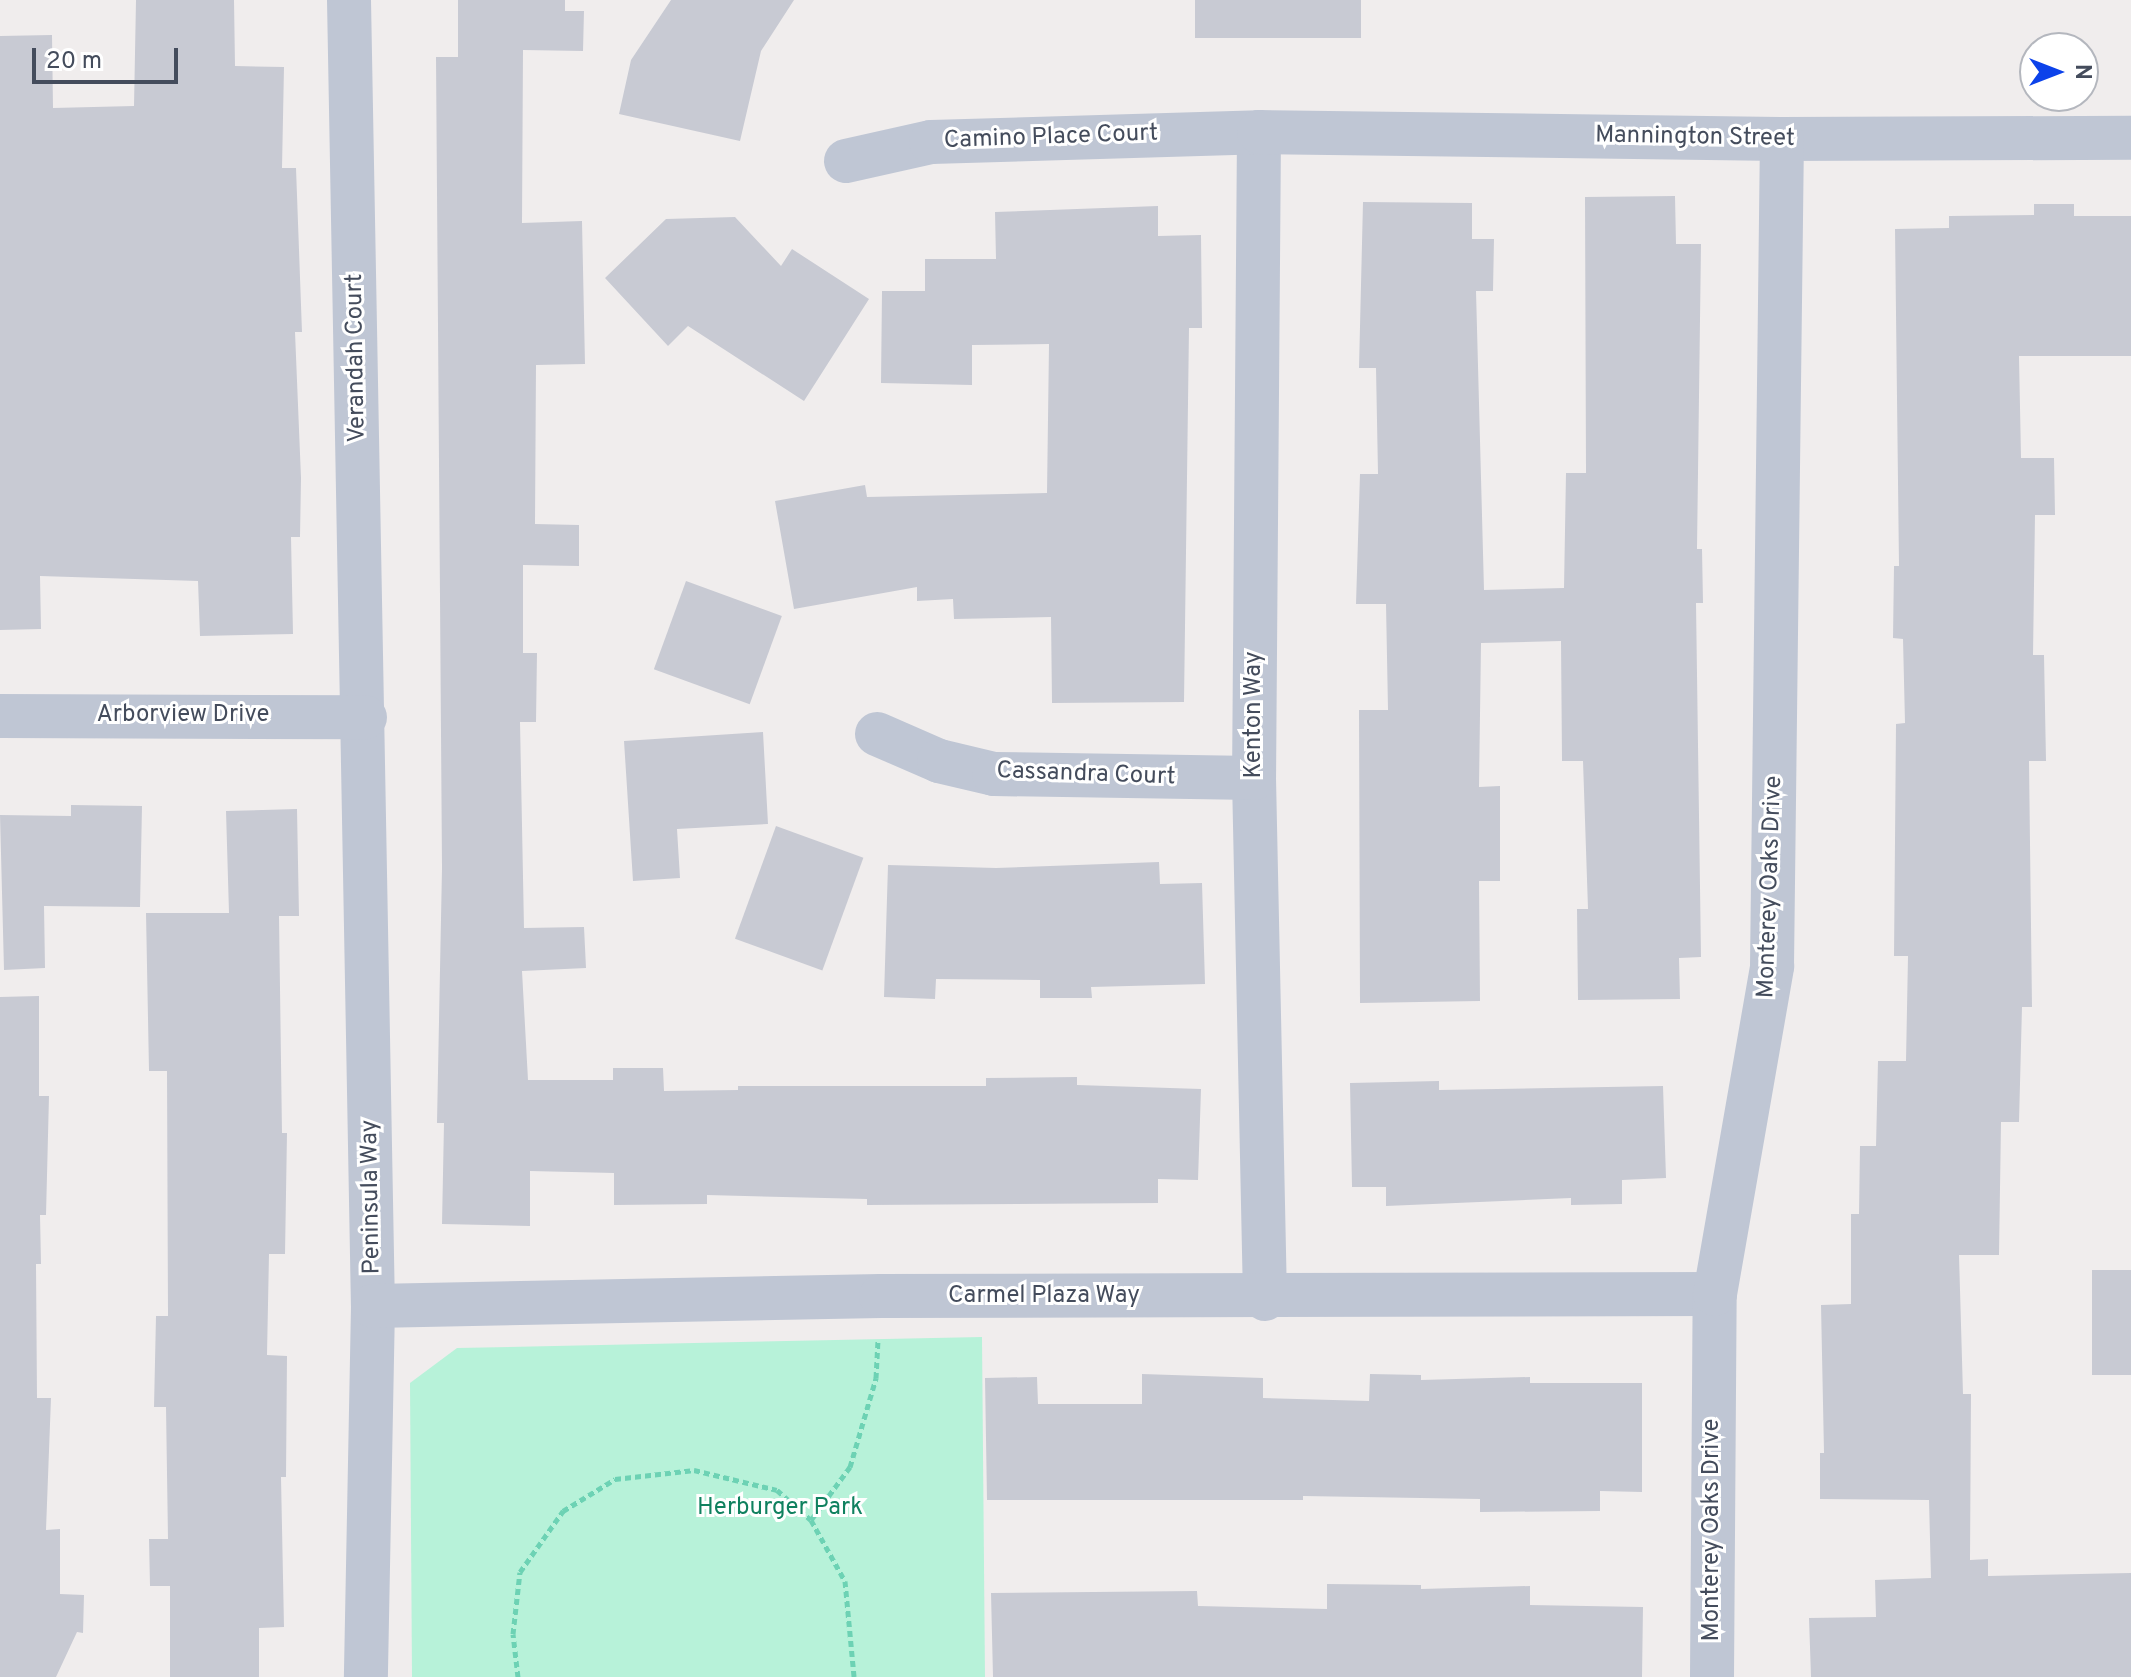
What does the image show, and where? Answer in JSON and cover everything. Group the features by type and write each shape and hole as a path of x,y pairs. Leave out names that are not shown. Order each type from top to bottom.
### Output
{"street":[{"name":"Verandah Court","path":"349,0 365,717"},
{"name":"Mannington Street","path":"1259,132 1782,139 2131,138"},
{"name":"Camino Place Court","path":"846,161 931,142 1259,132"},
{"name":"Kenton Way","path":"1259,132 1254,778 1265,1299"},
{"name":"Monterey Oaks Drive","path":"1712,1677 1715,1294 1772,966 1782,139"},
{"name":"Arborview Drive","path":"0,716 365,717"},
{"name":"Peninsula Way","path":"365,717 373,1306 366,1677"},
{"name":"Cassandra Court","path":"877,734 939,761 994,774 1254,778"},
{"name":"Carmel Plaza Way","path":"373,1306 881,1296 1265,1299 1715,1294"}],"path":[{"path":"811,1520 850,1467 876,1378 881,1296"},
{"path":"518,1677 513,1634 520,1572 563,1511 615,1479 694,1470 777,1490 811,1520 845,1581 854,1677"}],"green space":[{"name":"Herburger Park","path":"982,1337 985,1677 412,1677 410,1383 457,1348"}],"building":[{"path":"136,0 234,0 235,66 284,67 282,168 296,168 302,332 295,332 301,478 300,537 291,537 293,634 200,636 198,581 40,576 41,629 0,630 0,36 52,35 53,108 134,106"},
{"path":"458,0 565,0 565,11 584,11 583,51 523,50 522,223 582,221 585,364 536,365 535,524 579,525 579,566 523,565 523,653 537,653 536,722 520,722 524,928 584,927 586,968 522,971 528,1080 613,1080 613,1068 663,1068 664,1091 738,1090 738,1086 986,1086 986,1078 1077,1077 1077,1085 1201,1089 1198,1180 1158,1179 1158,1203 867,1205 867,1199 707,1195 707,1204 614,1205 614,1173 530,1171 530,1226 442,1224 444,1123 437,1123 442,868 436,57 458,57"},
{"path":"671,0 794,0 761,51 740,141 619,114 631,60"},
{"path":"1195,0 1361,0 1361,38 1195,38"},
{"path":"1675,196 1676,244 1701,244 1697,549 1702,549 1703,603 1696,603 1701,957 1679,958 1680,999 1578,1000 1577,909 1588,909 1583,761 1562,761 1561,641 1481,643 1479,787 1500,786 1500,881 1479,881 1480,1001 1360,1003 1359,710 1388,710 1386,604 1356,604 1360,474 1378,474 1376,368 1359,368 1363,202 1472,203 1472,239 1494,239 1493,291 1476,291 1484,590 1564,588 1566,473 1586,473 1585,197"},
{"path":"2034,204 2074,204 2074,216 2131,216 2131,356 2019,356 2021,458 2054,458 2055,515 2035,515 2033,655 2044,655 2046,761 2029,761 2032,1007 2022,1007 2019,1122 2001,1122 1999,1255 1959,1255 1963,1394 1971,1394 1970,1560 1988,1559 1988,1576 2131,1573 2131,1677 1811,1677 1809,1618 1876,1617 1875,1580 1931,1578 1929,1500 1820,1499 1820,1453 1824,1453 1821,1305 1851,1304 1851,1214 1859,1214 1860,1146 1876,1146 1878,1061 1906,1061 1908,956 1894,956 1896,724 1905,723 1903,639 1893,638 1894,566 1899,566 1895,229 1949,228 1949,216 2034,215"},
{"path":"1158,206 1158,236 1201,235 1202,328 1189,328 1184,702 1052,703 1051,617 954,619 953,599 917,601 917,587 794,609 775,501 865,485 867,497 1047,493 1049,344 972,345 972,385 881,383 882,291 925,291 925,259 996,259 995,212"},
{"path":"735,217 781,266 792,249 869,299 804,401 688,326 668,346 605,278 666,219"},
{"path":"686,581 782,616 750,704 654,669"},
{"path":"763,732 768,824 677,829 680,878 633,881 624,741"},
{"path":"71,805 142,806 140,907 44,906 45,968 4,970 0,815 71,816"},
{"path":"297,809 299,916 279,916 282,1133 287,1133 285,1254 269,1254 267,1355 287,1356 286,1477 281,1477 284,1627 259,1628 259,1677 170,1677 170,1586 150,1586 149,1539 168,1539 166,1407 154,1407 156,1316 168,1316 167,1071 149,1071 146,913 229,913 226,811"},
{"path":"776,826 863,858 822,971 735,939"},
{"path":"1159,862 1160,884 1202,883 1205,984 1091,987 1092,998 1040,998 1040,980 936,979 935,999 884,997 888,865 996,868"},
{"path":"39,996 39,1096 49,1096 46,1215 40,1215 41,1264 36,1264 37,1398 51,1398 46,1530 60,1529 60,1594 84,1595 83,1633 77,1632 56,1677 0,1677 0,997"},
{"path":"1439,1081 1439,1090 1663,1086 1666,1178 1622,1180 1622,1204 1571,1205 1571,1198 1386,1206 1386,1187 1352,1187 1350,1083"},
{"path":"2092,1270 2131,1270 2131,1375 2092,1375"},
{"path":"1142,1374 1263,1378 1263,1398 1369,1401 1370,1374 1421,1375 1421,1380 1530,1377 1530,1383 1642,1383 1642,1492 1600,1491 1600,1511 1480,1512 1480,1499 1303,1496 1303,1500 987,1500 985,1378 1037,1377 1038,1404 1142,1404"},
{"path":"1327,1584 1421,1585 1421,1589 1530,1586 1530,1605 1643,1607 1642,1677 993,1677 991,1593 1197,1591 1198,1606 1327,1609"}]}
